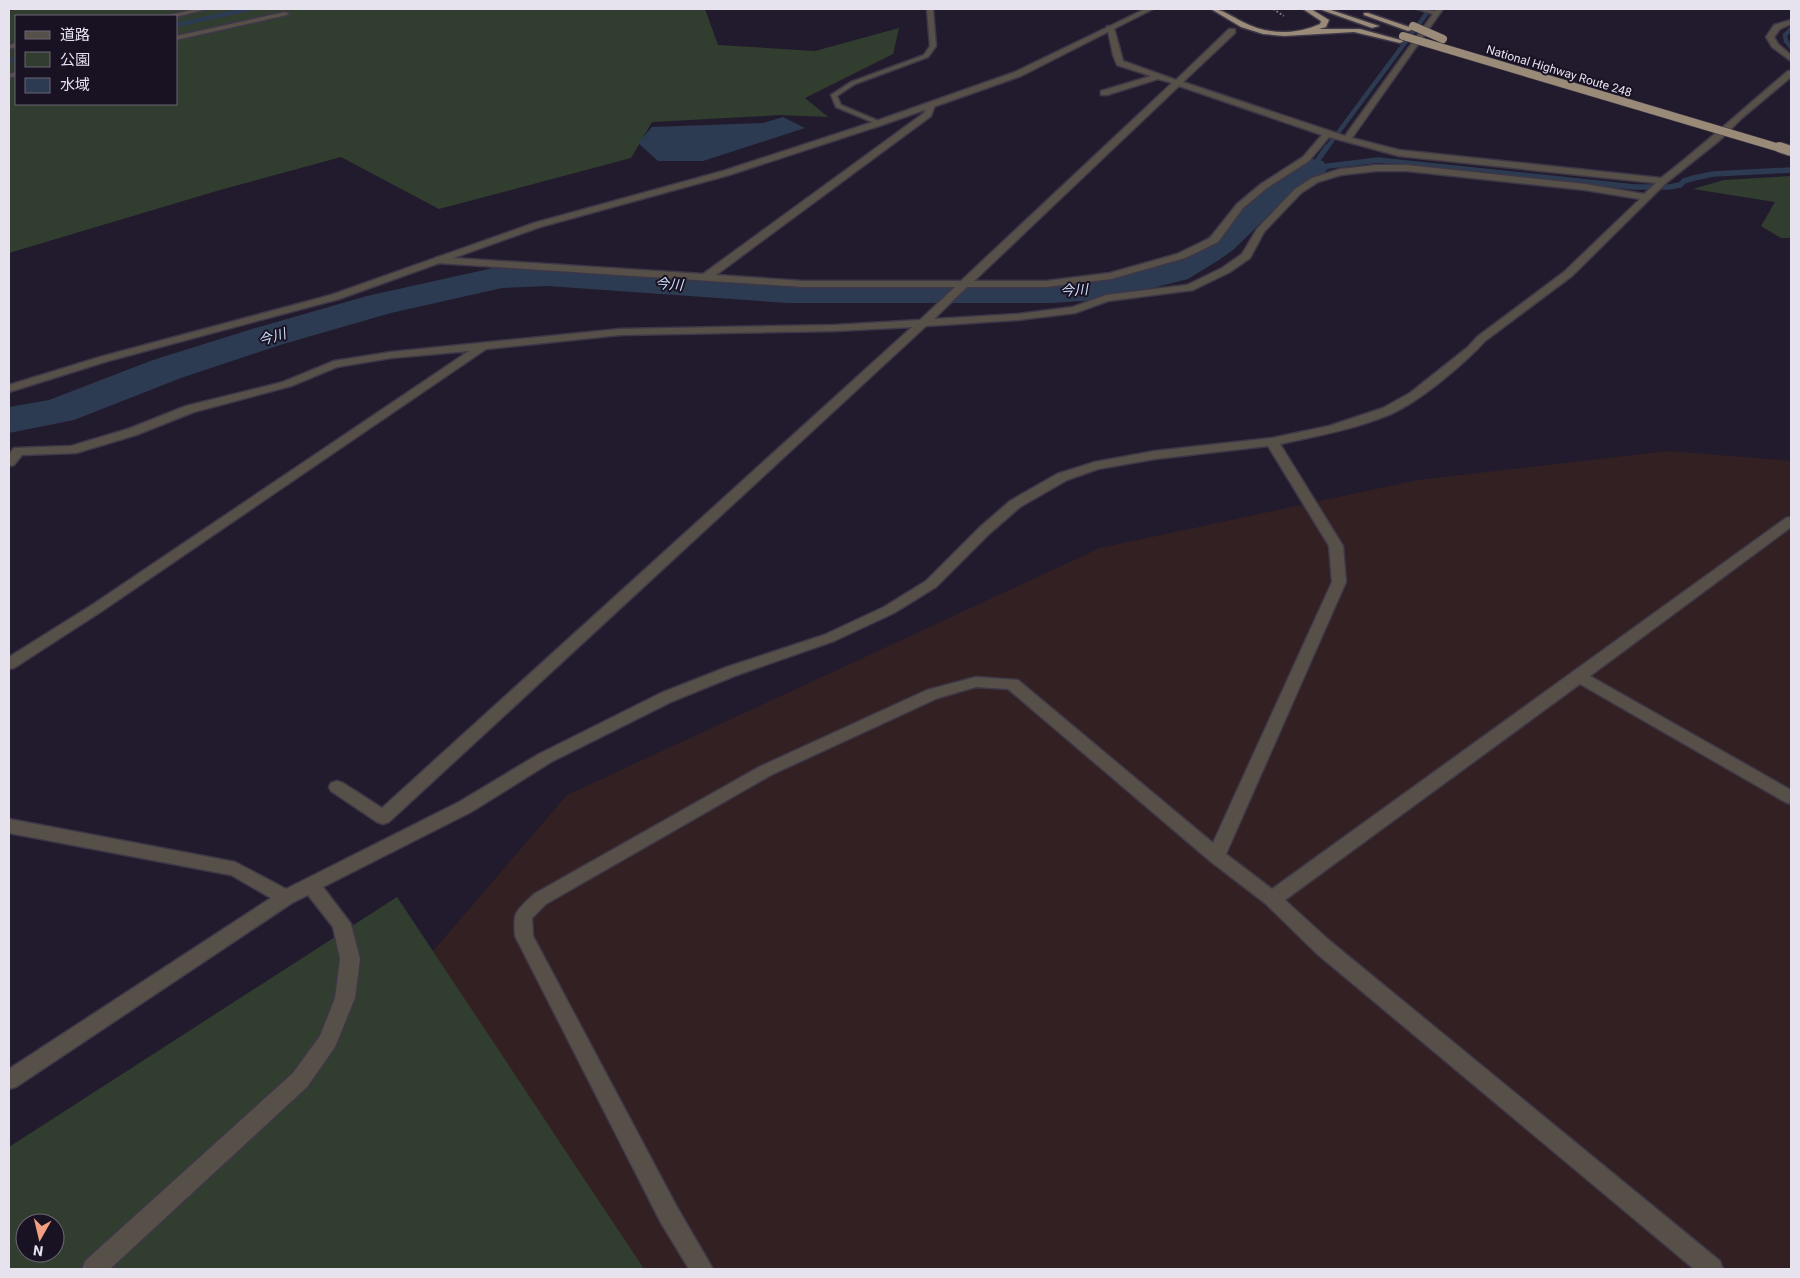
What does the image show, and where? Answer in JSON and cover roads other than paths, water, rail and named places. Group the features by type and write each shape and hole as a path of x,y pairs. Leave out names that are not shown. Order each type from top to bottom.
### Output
{"highway":[{"path":"1214,9 1251,29 1262,32 1305,34 1356,31 1401,38"},
{"path":"1305,34 1323,25 1325,20 1306,9"},
{"name":"National Highway Route 248","path":"1322,9 1401,38 1791,151"},
{"path":"1377,9 1412,28"},
{"name":"National Highway Route 248","path":"1360,12 1443,39 1649,100"},
{"path":"1722,121 1740,126"}],"street":[{"path":"175,15 204,9"},
{"path":"178,38 285,14 272,9"},
{"path":"9,389 104,359 292,310 388,279 537,225 726,173 879,123 1018,74 1150,9"},
{"path":"1347,139 1438,11 1420,9"},
{"path":"1791,22 1777,27 1770,37 1775,45 1791,60"},
{"path":"1110,28 1115,38 1116,56 1120,63 1327,134 1411,156 1663,181"},
{"path":"336,787 383,816 924,322 1232,31"},
{"path":"9,1080 286,898 465,807 545,758 667,697 732,671 829,638 889,610 931,584 984,531 1015,504 1062,477 1095,466 1155,455 1272,442 1332,429 1387,411 1414,396 1472,349 1481,339 1568,274 1663,181 1791,73"},
{"path":"1104,93 1158,76"},
{"path":"705,278 928,114 932,105"},
{"path":"437,260 812,284 962,286 1046,284 1111,276 1181,256 1214,240 1240,206 1264,186 1306,159 1327,134"},
{"path":"9,462 18,450 72,450 132,432 190,410 287,384 334,364 391,355 620,332 835,328 1018,317 1066,311 1094,304 1106,298 1189,288 1226,270 1246,256 1260,231 1298,191 1315,180 1340,172 1376,168 1407,168 1650,194"},
{"path":"9,664 97,608 486,344"},
{"path":"1216,856 1339,582 1336,546 1272,442"},
{"path":"1272,899 1791,521"},
{"path":"1579,677 1791,798"},
{"path":"702,1269 669,1215 524,936 523,916 540,899 765,771 933,694 976,682 1012,684 1216,856 1272,899 1323,947 1712,1269"},
{"path":"9,826 235,869 286,898"},
{"path":"93,1269 300,1080 328,1041 344,998 350,959 342,924 311,885"}],"lane":[{"path":"879,123 838,106 834,95 853,83 926,56 933,46 930,9"}],"water":[{"path":"783,117 805,128 703,161 658,161 638,143 652,127 763,123"}],"waterway":[{"path":"178,25 249,9"},
{"path":"1326,149 1430,9"},
{"path":"1791,29 1785,35 1786,41 1791,47"},
{"path":"9,61 15,59"},
{"path":"1327,147 1312,168 1378,160 1635,187 1669,187 1680,185 1684,181 1694,178 1713,174 1791,170"},
{"name":"今川","path":"9,420 59,411 167,369 266,337 380,304 502,277 547,275 787,292 1053,292 1110,288 1175,271 1207,253 1221,243 1285,182 1312,168"}]}
